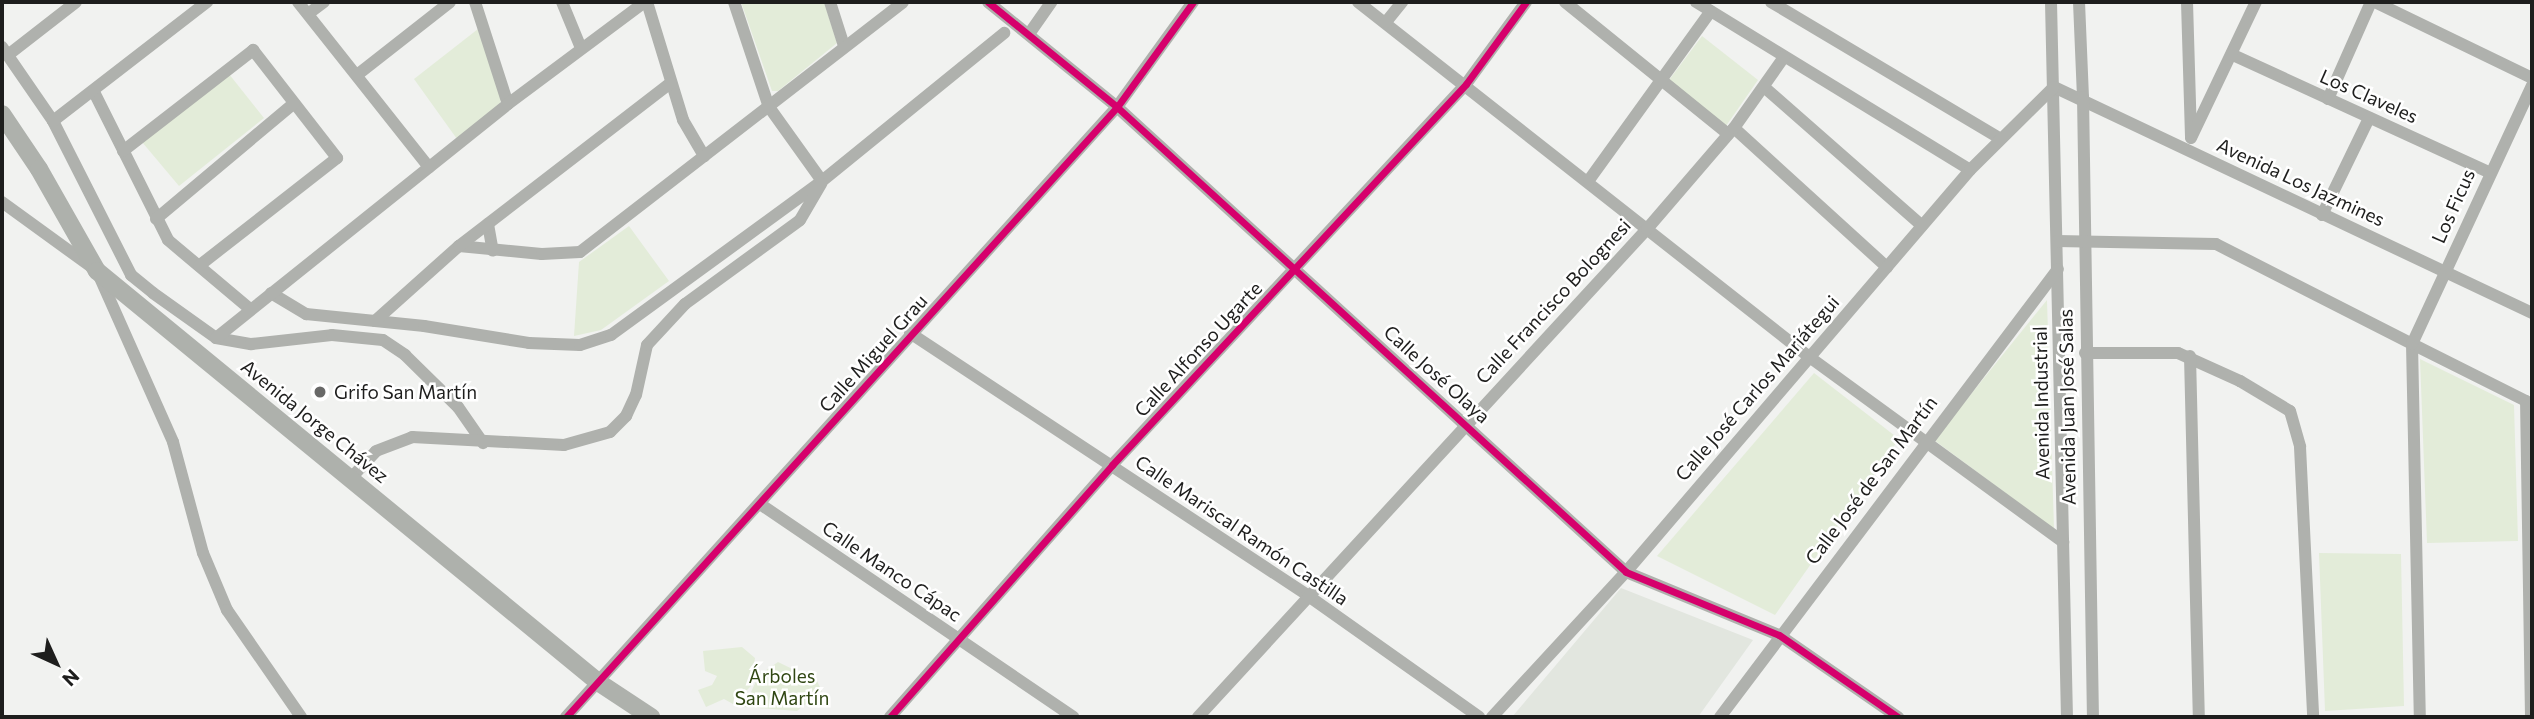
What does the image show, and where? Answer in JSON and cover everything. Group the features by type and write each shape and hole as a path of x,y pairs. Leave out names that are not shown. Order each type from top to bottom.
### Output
{"main road":[{"name":"Avenida Jorge Chávez","path":"2,114 40,169 97,271 352,477 598,682 651,717"}],"street":[{"path":"76,2 5,51 53,121 131,275 216,338 251,344 332,335 383,340 405,355 458,407 483,443"},
{"path":"53,121 94,92 207,2"},
{"path":"298,2 429,167"},
{"path":"308,14 324,2"},
{"path":"357,75 450,2"},
{"path":"475,2 508,104"},
{"path":"562,2 581,48"},
{"path":"216,338 508,104 646,2 683,120 704,156"},
{"path":"734,2 769,107 822,181"},
{"path":"830,2 844,46"},
{"path":"459,246 493,251 580,252 903,2"},
{"name":"Calle José Olaya","path":"988,2 1117,107 1466,422 1626,572 1779,635 1898,717"},
{"path":"1029,34 1051,2"},
{"name":"Calle Miguel Grau","path":"566,717 760,504 910,333 1117,107 1193,2"},
{"path":"1358,2 1589,180 1808,356 2063,542"},
{"path":"1386,22 1402,2"},
{"name":"Calle Alfonso Ugarte","path":"890,717 956,638 1112,465 1466,84 1526,2"},
{"path":"1565,2 1731,131 1887,267"},
{"path":"1696,2 1970,170"},
{"path":"1771,2 1999,138"},
{"path":"2051,2 2054,88"},
{"name":"Avenida Juan José Salas","path":"2079,2 2083,98 2083,244 2093,717"},
{"path":"2187,2 2191,144"},
{"path":"2191,144 2256,2"},
{"path":"2328,99 2373,2 2532,78"},
{"path":"1589,180 1664,80 1711,11"},
{"path":"271,293 306,314 529,343 580,345 611,335 822,181 1004,33"},
{"path":"123,150 253,50 337,158 199,266"},
{"name":"Los Claveles","path":"2233,55 2489,172"},
{"name":"Calle Francisco Bolognesi","path":"1198,717 1466,422 1647,229 1731,131 1784,58"},
{"path":"374,321 459,246 671,83"},
{"name":"Los Ficus","path":"2412,344 2489,172 2532,85"},
{"path":"1763,87 1922,226"},
{"name":"Calle José Carlos Mariátegui","path":"1492,717 1626,572 1808,356 1970,170 1999,138 2054,88"},
{"name":"Avenida Los Jazmines","path":"2054,88 2191,144 2322,215 2532,312"},
{"name":"Avenida Industrial","path":"2054,88 2067,717"},
{"path":"94,92 168,240 250,309"},
{"path":"156,219 294,103"},
{"path":"2322,215 2370,118"},
{"path":"352,477 376,451 412,437 483,443 564,445 610,432 626,416 636,395 647,345 685,304 800,220 822,181"},
{"path":"2,202 97,271 173,442 204,553 227,610 301,717"},
{"path":"488,224 493,251"},
{"path":"2057,241 2083,244 2216,244 2526,401 2531,717"},
{"name":"Calle José de San Martín","path":"1720,717 1923,442 2058,269"},
{"name":"Calle Mariscal Ramón Castilla","path":"910,333 1307,596 1479,717"},
{"path":"2412,344 2420,717"},
{"path":"2085,353 2190,356 2281,402 2296,423 2313,717"},
{"path":"2190,356 2199,717"},
{"name":"Calle Manco Cápac","path":"760,504 1073,717"}],"shaded area":[{"path":"1621,588 1753,640 1698,717 1512,717"}],"green space":[{"path":"741,2 824,2 837,43 778,91 772,91"},
{"path":"478,29 501,99 499,108 457,139 414,79"},
{"path":"1702,36 1758,80 1726,126 1669,80"},
{"path":"229,74 264,118 179,186 142,142"},
{"path":"629,226 669,281 601,330 574,336 579,262"},
{"path":"2047,300 2054,529 1934,440"},
{"path":"2420,359 2514,405 2518,541 2427,543"},
{"path":"1814,373 1899,439 1775,615 1657,556"},
{"path":"2319,553 2401,554 2404,706 2325,711"},
{"path":"742,647 755,658 751,686 733,704 724,699 706,707 698,690 712,685 717,676 705,671 703,651"},
{"name":"Árboles San Martín","path":"778,662 817,681 822,691 797,711 744,707 759,675"}],"cycle path":[{"path":"988,2 1117,107 1626,572 1779,635 1898,717"},
{"path":"566,717 1117,107 1193,2"},
{"path":"890,717 1112,465 1466,84 1526,2"}],"place":[{"name":"Grifo San Martín","path":"320,392"}]}
